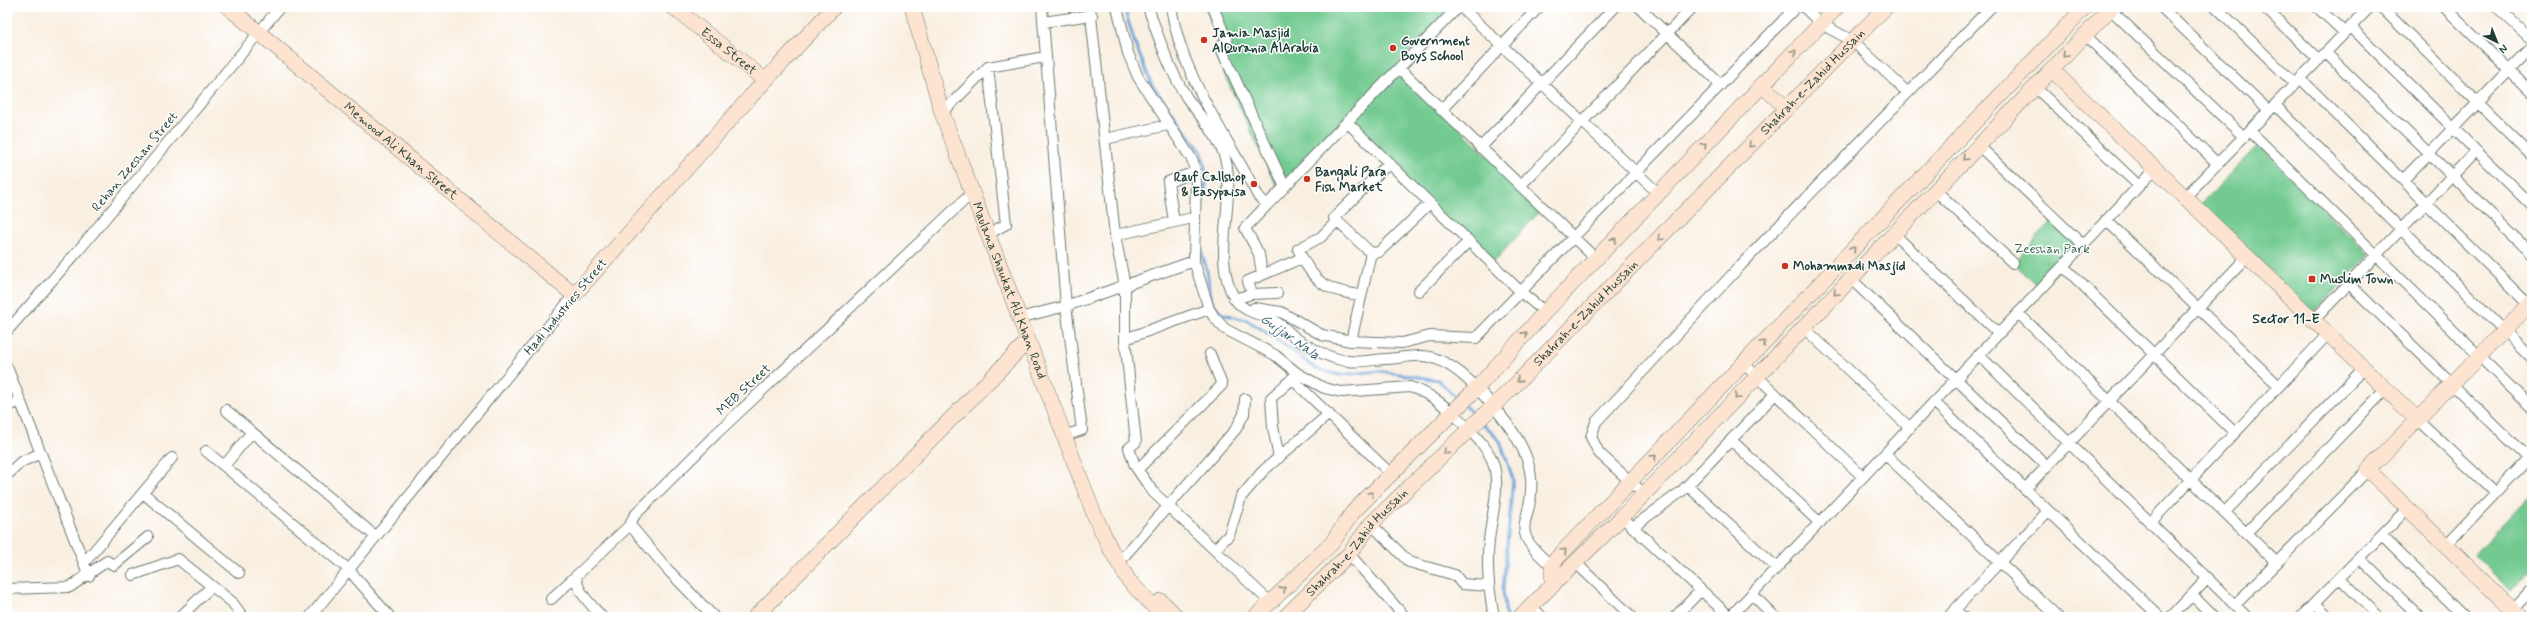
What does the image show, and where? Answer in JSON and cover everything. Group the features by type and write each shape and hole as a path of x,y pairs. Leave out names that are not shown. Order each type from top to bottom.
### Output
{"street":[{"name":"Memood Ali Khan Street","path":"228,7 574,295"},
{"name":"Rehan Zeeshan Street","path":"7,331 78,251 280,7"},
{"name":"Essa Street","path":"673,7 765,80"},
{"name":"Hadi Industries Street","path":"310,617 574,295 765,80 834,7"},
{"name":"Maulana Shaukat Ali Khan Road","path":"912,7 942,112 987,235 1094,514 1129,581 1164,617"},
{"path":"1042,7 1066,306 1082,430 1064,436"},
{"path":"1117,7 1128,53 1138,77 1168,125 1186,146 1193,161 1195,172 1193,218 1194,261 1209,309 1225,329 1275,355 1329,414 1391,474"},
{"path":"1148,7 1165,58 1187,98 1215,134 1226,159 1228,202 1223,238 1227,275 1234,299 1243,308 1276,322 1297,339 1321,353 1348,362 1422,356 1435,358 1446,364 1491,407 1514,435 1527,458 1531,479 1524,525 1525,537 1532,550 1552,566"},
{"path":"1171,7 1175,32 1193,80 1258,196 1267,206"},
{"path":"1213,7 1227,41 1220,46 1284,185"},
{"path":"1262,275 1259,254 1244,228 1267,206 1284,185 1460,7 1658,193"},
{"path":"1441,110 1539,7"},
{"path":"1480,148 1615,7"},
{"path":"1639,7 1721,85"},
{"path":"1520,186 1693,7"},
{"path":"1254,308 1281,312 1322,335 1351,341 1402,343 1430,336 1476,338 1522,293 1636,172 1796,7"},
{"path":"1804,7 1821,24 1853,40 1908,92"},
{"name":"Shahrah-e-Zahid Hussain","path":"1255,617 1332,543 1348,517 1473,391 1545,312 1837,7"},
{"name":"Shahrah-e-Zahid Hussain","path":"1285,617 1349,554 1371,524 1491,407 1787,109 1886,7"},
{"path":"1643,493 1599,452 1594,445 1591,437 1596,422 1741,265 1991,7"},
{"path":"1552,586 1552,566 2085,7"},
{"path":"2161,7 2272,108 2401,229 2532,358"},
{"path":"2216,7 2298,81 2403,180 2531,305 2504,330 2235,605"},
{"path":"2264,7 2323,56 2429,154 2532,254"},
{"path":"2317,7 2348,30 2532,206"},
{"path":"2185,197 2370,7"},
{"path":"2381,7 2532,156"},
{"path":"2444,7 2532,93"},
{"path":"2497,7 2532,40"},
{"path":"1528,615 1552,586 1622,517 1643,493 1758,376 1893,233 2052,70 2084,34 2111,8 2376,255 2532,408"},
{"path":"1043,22 1091,11 1115,235 1125,286 1126,339 1136,442 1129,448 1138,469 1153,492 1270,602"},
{"path":"2084,34 2218,164"},
{"path":"2403,180 2532,46"},
{"path":"942,112 988,67 1046,57"},
{"path":"987,235 1006,224 988,67"},
{"path":"1399,68 1596,259"},
{"path":"2052,70 2496,493"},
{"path":"1762,85 1787,109"},
{"path":"2035,87 2139,186"},
{"path":"1347,122 1522,293 1545,312"},
{"path":"1105,139 1168,125"},
{"path":"1978,145 2083,245"},
{"path":"2314,320 2476,151"},
{"path":"1389,164 1334,218 1337,221 1371,252 1379,252 1430,203"},
{"path":"1622,517 1730,617 2155,169"},
{"path":"1174,222 1168,182 1195,172"},
{"path":"1935,190 2013,263"},
{"name":"MEB Street","path":"551,599 630,525 634,516 651,497 972,193"},
{"path":"1115,235 1193,218"},
{"path":"2106,220 2280,386"},
{"path":"1337,221 1321,237 1298,249 1308,270 1317,280 1337,292 1361,295"},
{"path":"1893,233 1999,334"},
{"path":"1419,291 1469,241"},
{"path":"1351,341 1371,252"},
{"path":"2025,489 2247,257"},
{"path":"1252,294 1248,281 1302,258"},
{"path":"1019,318 1066,306 1194,261"},
{"path":"2062,266 2235,433"},
{"path":"1850,278 2047,466"},
{"path":"2349,284 2451,385 2530,457 2445,546"},
{"path":"1234,299 1252,294 1278,293"},
{"path":"1126,339 1209,309"},
{"path":"2018,313 2192,479 2277,563"},
{"path":"1803,327 1910,428"},
{"path":"2150,523 2328,334"},
{"path":"755,617 1028,341"},
{"path":"1138,469 1222,385 1210,354"},
{"path":"1979,355 2247,617"},
{"path":"1744,364 1863,477"},
{"path":"7,367 89,576"},
{"path":"2225,512 2364,368"},
{"path":"1294,376 1324,388 1342,392 1410,387 1454,410 1471,427 1488,452 1495,473 1494,507 1489,542 1488,586 1494,617"},
{"path":"1279,458 1272,427 1271,398 1294,376"},
{"path":"2246,533 2386,389"},
{"path":"1633,527 1650,513 1672,501 1776,394"},
{"path":"1177,617 1136,576 1119,564 1125,555 1169,507 1236,429 1244,414 1245,399"},
{"path":"7,406 20,400"},
{"path":"1934,402 2160,617"},
{"path":"226,410 376,536"},
{"path":"1215,549 1229,535 1241,497 1263,471 1329,414"},
{"path":"224,466 252,432"},
{"path":"1732,440 1820,523"},
{"path":"206,451 348,569 390,617"},
{"path":"7,475 21,462 41,453"},
{"path":"1885,454 2058,617"},
{"path":"84,563 172,458"},
{"path":"2368,470 2516,614 2532,590"},
{"path":"1688,486 1777,568"},
{"path":"143,493 239,573"},
{"path":"2302,617 2408,509"},
{"path":"1955,615 2000,562 2048,511"},
{"path":"1371,524 1409,562 1455,575 1462,584 1488,586"},
{"path":"630,525 668,570 714,617"},
{"path":"7,589 70,587 89,576 107,561 114,565 148,536"},
{"path":"2382,536 2464,617"},
{"path":"1349,554 1405,617"},
{"path":"2359,558 2420,617"},
{"path":"133,575 178,559 232,602 243,617"},
{"path":"1576,563 1632,617"},
{"path":"576,576 576,583 581,592 602,617"},
{"path":"2340,578 2379,617"},
{"path":"2171,617 2207,579"},
{"path":"180,617 212,586"},
{"path":"1675,617 1701,590"},
{"path":"1752,594 1775,617"},
{"path":"2192,595 2214,617"},
{"path":"2315,603 2329,617"}],"green space":[{"path":"1205,7 1453,7 1278,189 1213,51 1221,45"},
{"path":"1399,68 1542,209 1491,265 1347,122"},
{"path":"2259,145 2369,255 2313,313 2201,204"},
{"name":"Zeeshan Park","path":"2055,218 2083,245 2041,288 2013,263"},
{"path":"2527,498 2532,503 2532,568 2510,591 2474,554"}],"waterway":[{"name":"Gujjar Nala","path":"1124,7 1135,44 1152,85 1202,153 1207,180 1200,212"},
{"name":"Gujjar Nala","path":"1198,242 1207,271 1211,300 1222,314 1247,320 1275,338 1316,369 1339,375 1379,371 1438,380 1458,399"},
{"name":"Gujjar Nala","path":"1465,406 1475,416"},
{"name":"Gujjar Nala","path":"1482,423 1500,441 1513,479 1503,590 1506,617"}],"place":[{"name":"Jamia Masjid AlQurania AlArabia","path":"1204,40"},
{"name":"Government Boys School","path":"1393,48"},
{"name":"Bangali Para Fish Market","path":"1307,179"},
{"name":"Rauf Callshop & Easypaisa","path":"1254,184"},
{"name":"Mohammadi Masjid","path":"1785,266"},
{"name":"Muslim Town","path":"2312,279"}],"district":[{"name":"Sector 11-E","path":"2286,319"}]}
